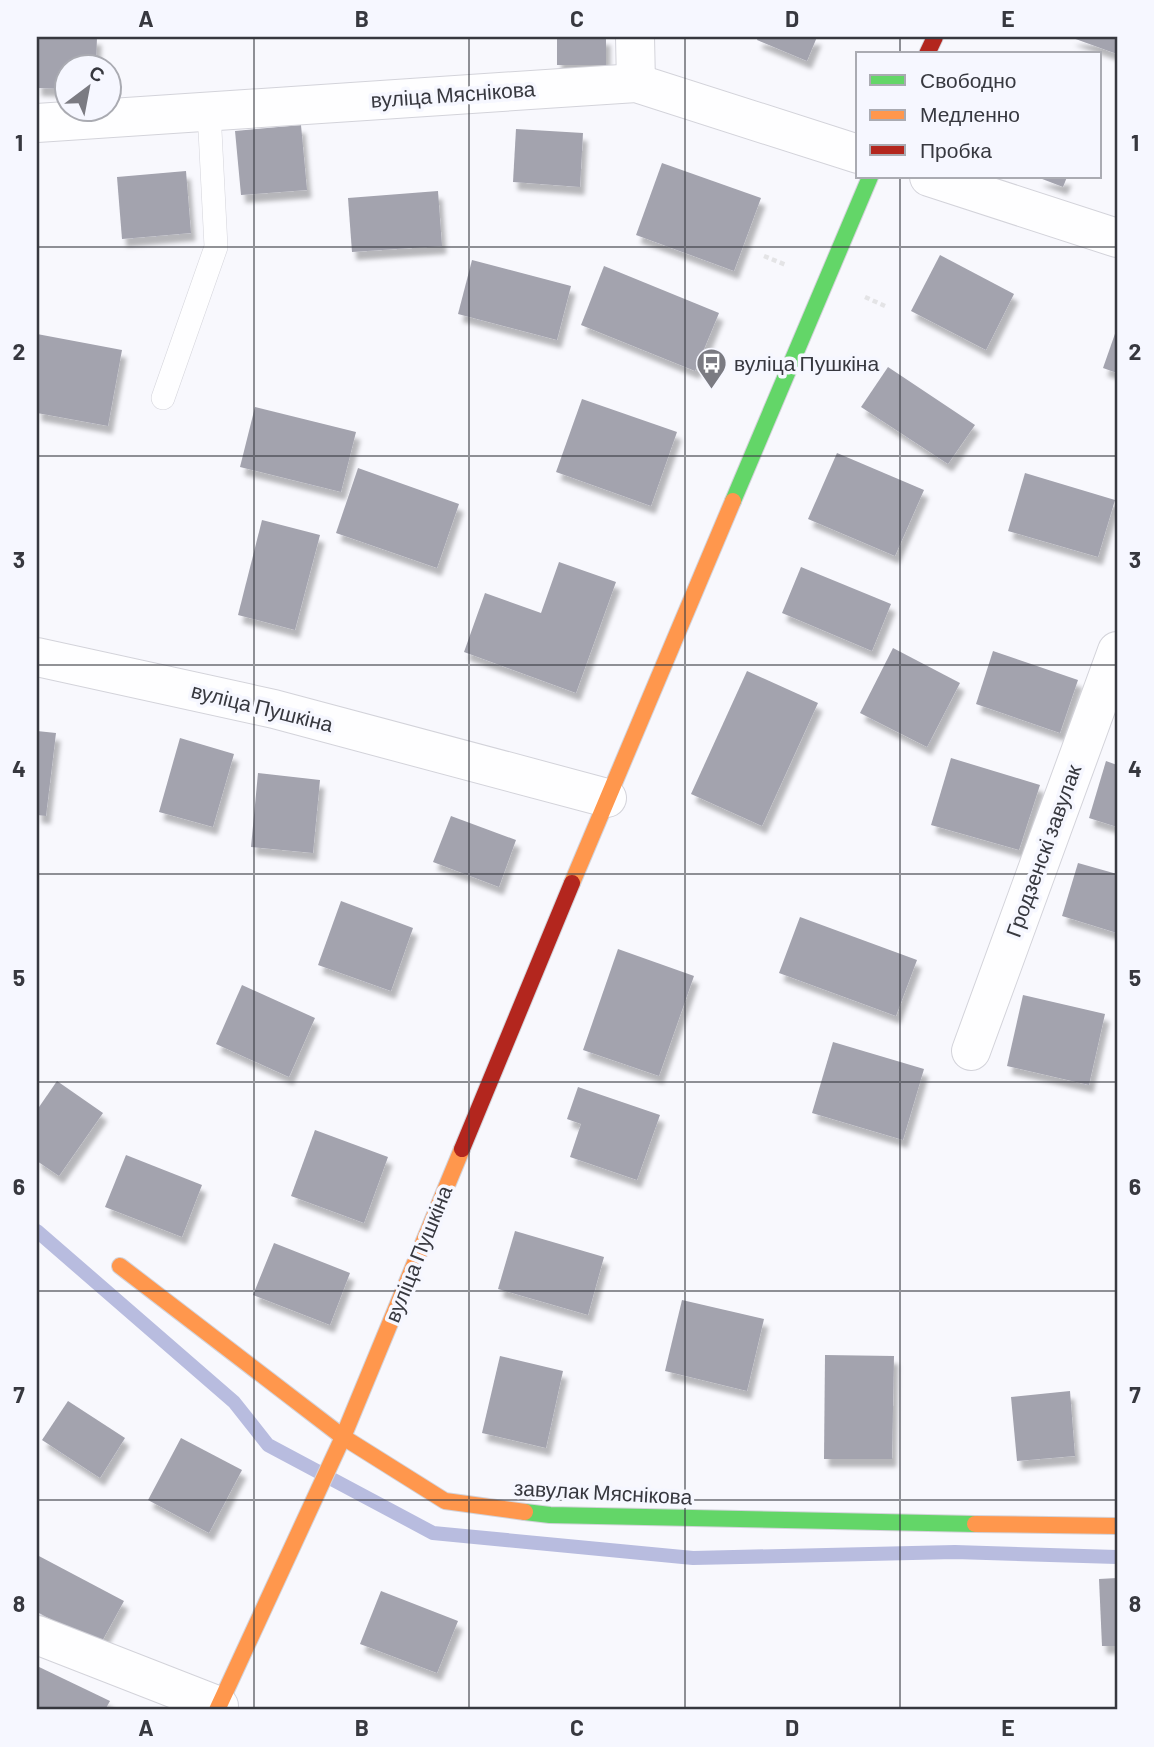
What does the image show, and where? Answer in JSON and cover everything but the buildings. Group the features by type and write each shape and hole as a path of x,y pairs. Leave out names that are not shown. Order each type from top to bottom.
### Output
{"main road":[{"name":"вуліца Пушкіна","path":"218,1708 343,1437 607,798 870,178"},
{"name":"завулак Мяснікова","path":"120,1266 343,1437 445,1501 550,1515 842,1523 1117,1525"}],"street":[{"path":"635,37 636,83"},
{"name":"вуліца Мяснікова","path":"37,123 636,83 856,153"},
{"path":"932,178 1117,238"},
{"name":"Гродзенскі завулак","path":"971,1051 1117,651"},
{"name":"вуліца Пушкіна","path":"37,657 274,709 607,798"},
{"name":"вуліца Пушкіна","path":"37,1635 218,1708"}],"lane":[{"path":"163,398 216,247 209,111"}],"waterway":[{"path":"37,1231 234,1402 268,1445 433,1533 693,1558 955,1552 1117,1557"}],"traffic: fast":[{"path":"733,501 870,178"},
{"path":"525,1512 550,1515 975,1524"}],"traffic: slow":[{"path":"572,883 733,501"},
{"path":"217,1710 343,1437 462,1149"},
{"path":"120,1266 343,1437 445,1501 525,1512"},
{"path":"975,1524 1117,1526"}],"traffic: jam":[{"path":"928,52 935,37"},
{"path":"462,1149 572,883"}],"place":[{"name":"вуліца Пушкіна","path":"711,391"}]}
